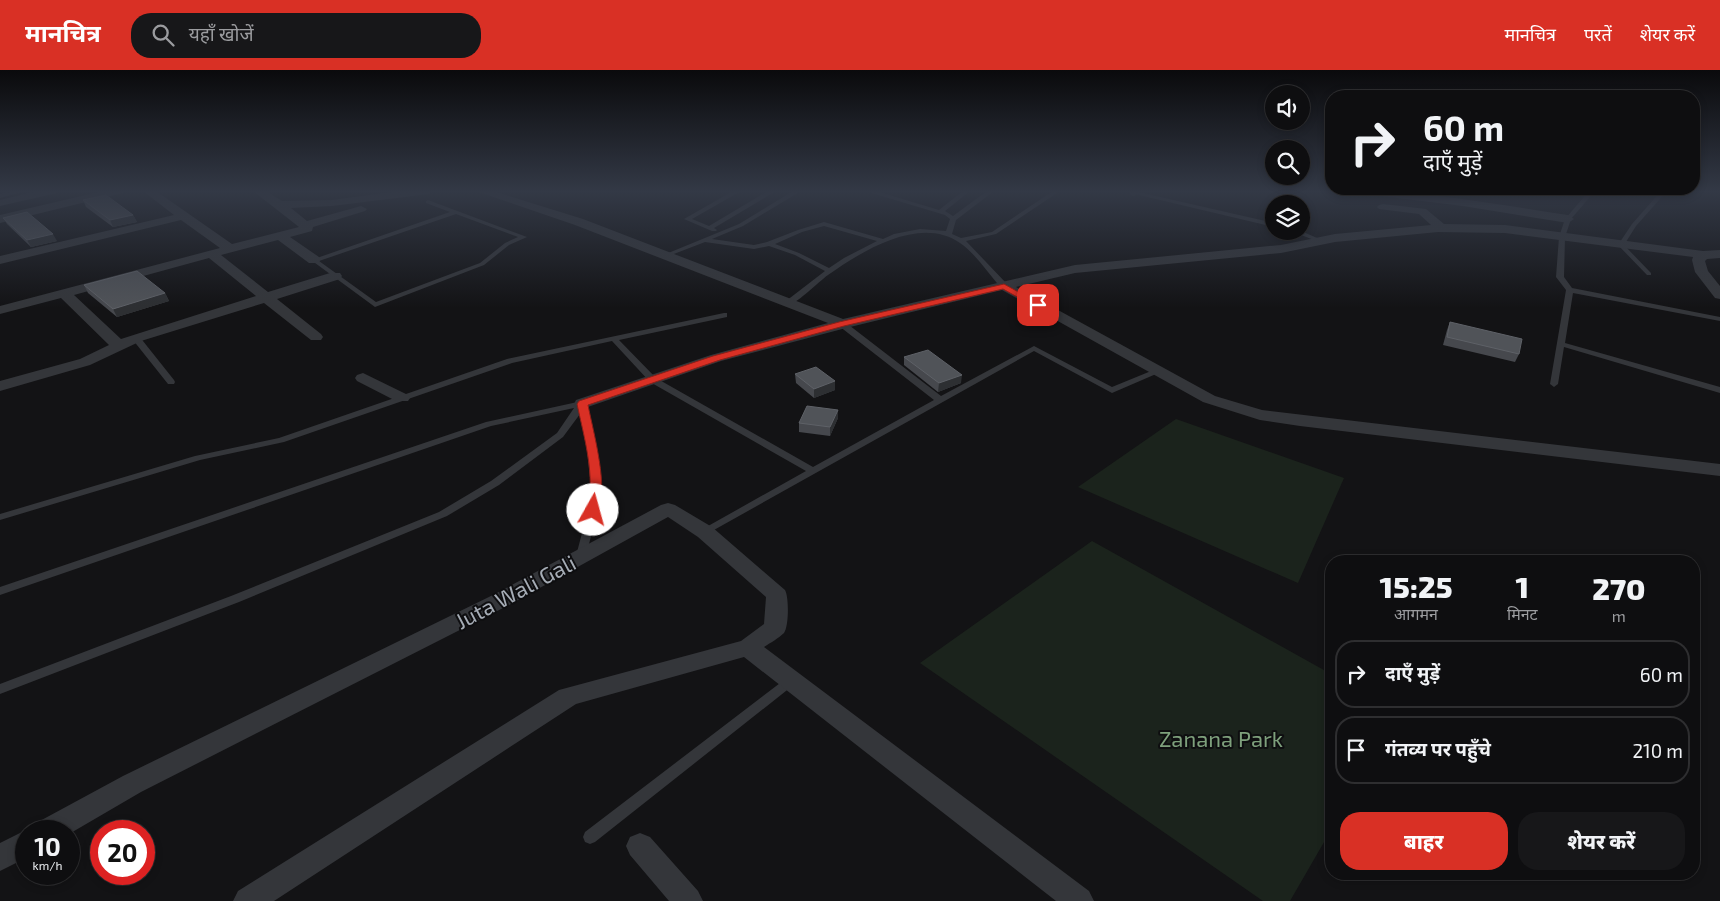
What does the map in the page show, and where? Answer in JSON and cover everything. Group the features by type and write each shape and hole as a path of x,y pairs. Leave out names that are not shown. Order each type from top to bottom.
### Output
{"street":[{"path":"0,260 126,230"},
{"path":"203,230 230,249"},
{"path":"0,310 302,230"},
{"path":"599,230 842,324"},
{"path":"582,404 716,358 842,324 1075,269 1281,249 1321,241 1434,230"},
{"path":"1511,230 1703,255 1720,254"},
{"path":"281,236 314,260"},
{"path":"212,254 316,338"},
{"path":"1703,255 1698,260 1702,272 1720,295"},
{"path":"0,386 85,362 136,338 335,276"},
{"path":"1004,286 1209,399 1260,415 1720,470"},
{"path":"64,293 119,346"},
{"path":"363,378 402,398"},
{"name":"Juta Wali Gali","path":"68,820 132,784 501,600 668,509 704,532 777,595 775,628 748,647 568,697 248,901"},
{"path":"748,647 1079,901"},
{"path":"640,846 688,901"},
{"path":"0,858 15,849"}],"lane":[{"path":"314,260 404,230"},
{"path":"314,260 375,305 482,264 507,244 524,238 501,230"},
{"path":"712,230 722,234"},
{"path":"664,256 731,230"},
{"path":"705,240 754,247 769,244 801,230"},
{"path":"844,230 884,241"},
{"path":"789,303 829,270 884,241 917,230"},
{"path":"929,230 961,240 1004,286"},
{"path":"948,235 950,230"},
{"path":"961,240 994,233 999,230"},
{"path":"1564,230 1562,237 1560,277 1570,290 1720,318"},
{"path":"1631,230 1621,245 1649,274"},
{"path":"1310,237 1321,241"},
{"path":"769,244 797,254 829,270"},
{"path":"1554,384 1570,290"},
{"path":"0,516 198,458 281,440 510,361 724,315"},
{"path":"842,324 940,400"},
{"path":"136,338 171,382"},
{"path":"613,338 653,380 813,471"},
{"path":"1561,344 1720,390"},
{"path":"704,532 1034,348 1112,390 1159,371"},
{"path":"581,556 597,495 592,452 582,404"},
{"path":"0,591 489,424 582,404"},
{"path":"0,689 235,600 442,514 495,483 560,435 582,404"},
{"path":"590,836 792,680"}],"green space":[{"path":"1176,419 1344,478 1298,583 1078,487"},
{"name":"Zanana Park","path":"1092,541 1325,671 1325,840 1290,901 1263,901 920,663"}],"building":[{"path":"16,230 48,230 53,234 27,240"},
{"path":"137,271 165,293 113,309 84,285"},
{"path":"1450,322 1522,339 1519,354 1447,337"},
{"path":"928,350 962,375 939,383 904,357"},
{"path":"816,367 835,381 814,389 795,374"},
{"path":"807,406 838,410 830,427 799,423"}],"route":[{"path":"593,510 597,495 592,452 582,404 716,358 842,324 1004,286 1038,305"}]}
